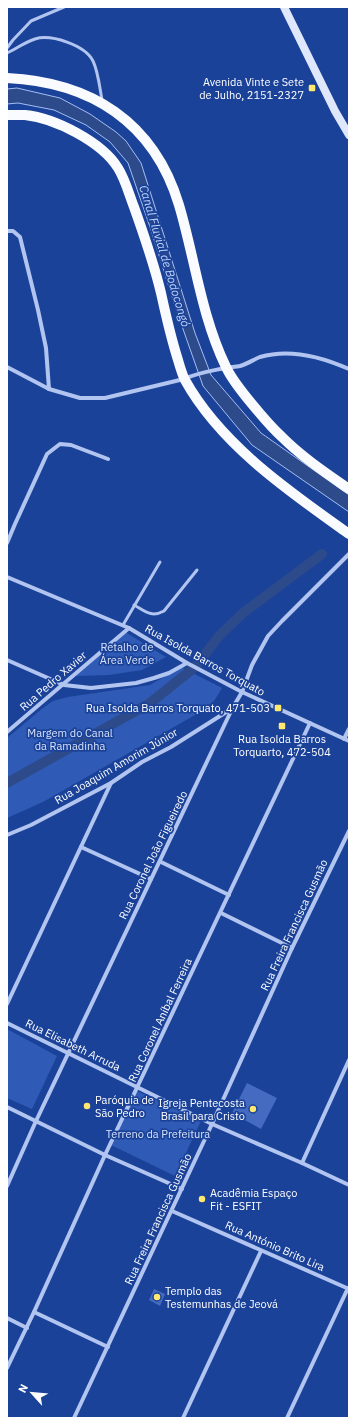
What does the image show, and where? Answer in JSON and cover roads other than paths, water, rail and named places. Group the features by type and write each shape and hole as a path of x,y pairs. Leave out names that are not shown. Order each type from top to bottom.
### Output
{"main road":[{"path":"284,7 335,111 349,135"},
{"path":"7,78 36,81 69,88 103,104 130,123 141,135 161,162 179,204 210,330 226,368 242,392 282,437 349,489"},
{"path":"7,115 26,115 56,123 82,136 102,150 118,167 127,187 146,240 167,324 188,377 204,409 240,448 284,488 349,534"}],"street":[{"path":"7,231 13,231 20,237 26,259 46,348 49,390"},
{"path":"7,367 49,390 80,398 105,398 188,377 240,366 260,357 284,354 320,358 349,369"},
{"path":"7,543 40,468 47,454 53,448 60,444 71,445 108,459"},
{"name":"Rua Coronel João Figueiredo","path":"7,1186 36,1121 232,709 242,692 252,665 268,636 349,554"},
{"name":"Rua Isolda Barros Torquato","path":"7,577 123,625 242,692 349,741"},
{"name":"Rua Pedro Xavier","path":"7,732 64,685 80,668 129,628"},
{"path":"7,660 64,685 91,688 136,683 169,673 187,662"},
{"name":"Rua Joaquim Amorim Júnior","path":"7,835 31,825 111,783 142,762 232,709"},
{"name":"Rua Coronel Aníbal Ferreira","path":"7,1368 27,1328 105,1155 310,723"},
{"path":"344,739 349,729"},
{"path":"7,1004 111,783"},
{"name":"Rua Freira Francisca Gusmão","path":"74,1418 172,1211 292,948 349,831"},
{"path":"344,843 349,845"},
{"path":"81,847 151,880"},
{"path":"160,862 229,895"},
{"path":"221,913 292,948"},
{"name":"Rua Elisabeth Arruda","path":"7,1023 212,1124 302,1162 349,1185"},
{"path":"302,1162 349,1060"},
{"path":"7,1107 105,1155 182,1189"},
{"name":"Rua António Brito Lira","path":"172,1211 348,1288"},
{"path":"183,1418 261,1251"},
{"path":"287,1418 348,1288"},
{"path":"34,1312 108,1347"},
{"path":"7,1318 27,1328"}],"lane":[{"path":"7,48 31,21 64,7"},
{"path":"7,53 34,40 44,37 53,38 75,46 87,54 94,63 103,104"},
{"path":"123,625 160,562"},
{"path":"134,605 149,614 157,615 164,611 197,570"}],"water":[{"name":"Canal Fluvial de Bodocongó","path":"17,88 60,98 90,114 116,132 126,141 141,163 195,333 211,375 261,433 349,495 349,512 252,445 203,386 128,163 110,142 86,125 54,110 18,103 7,104 7,89"}],"waterway":[{"path":"7,783 150,703 195,667 220,635 243,613 322,554"}],"place":[{"name":"Avenida Vinte e Sete de Julho, 2151-2327","path":"312,88"},
{"name":"Rua Isolda Barros Torquato, 471-503","path":"278,708"},
{"name":"Rua Isolda Barros Torquarto, 472-504","path":"282,726"},
{"name":"Paróquia de São Pedro","path":"87,1106"},
{"name":"Igreja Pentecosta Brasil para Cristo","path":"253,1109"},
{"name":"Acadêmia Espaço Fit - ESFIT","path":"202,1199"},
{"name":"Templo das Testemunhas de Jeová","path":"157,1297"}],"park label":[{"name":"Retalho de Área Verde","path":"127,653"},
{"name":"Margem do Canal da Ramadinha","path":"70,739"},
{"name":"Terreno da Prefeitura","path":"158,1134"}]}
